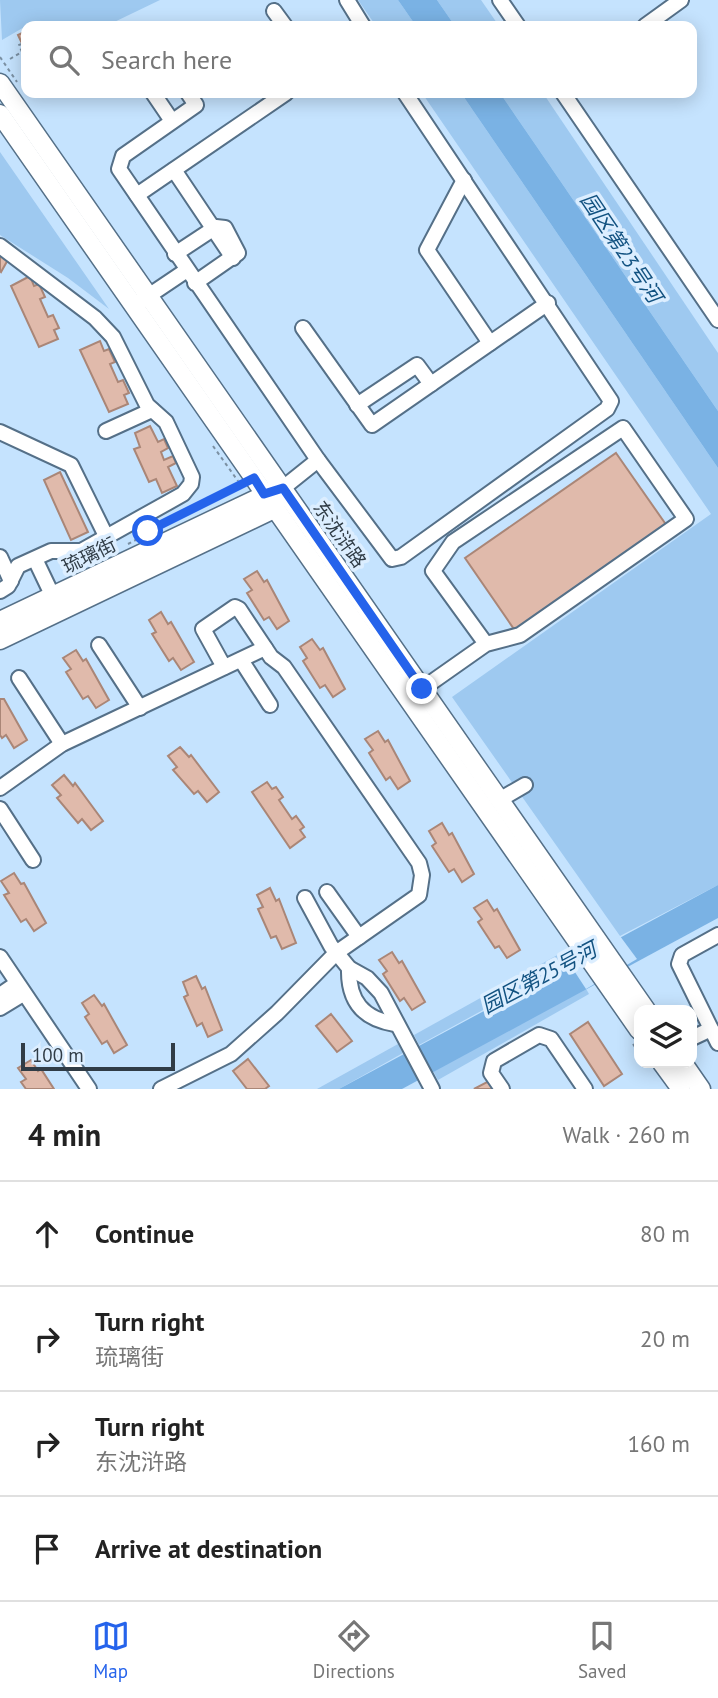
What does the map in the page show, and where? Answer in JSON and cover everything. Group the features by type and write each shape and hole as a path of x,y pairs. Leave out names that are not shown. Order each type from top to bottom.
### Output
{"main road":[{"name":"东沈浒路","path":"0,83 269,501 594,950 611,975 634,1020"},
{"name":"东沈浒路","path":"0,114 283,488 499,800 594,950"},
{"name":"琉璃街","path":"0,621 56,603 269,501 283,488"},
{"name":"琉璃街","path":"0,640 56,603"},
{"name":"东沈浒路","path":"611,975 641,1005"},
{"path":"666,1068 681,1089"},
{"path":"686,1068 701,1089"}],"street":[{"path":"346,0 360,21"},
{"path":"500,0 515,21"},
{"path":"652,21 681,0"},
{"path":"274,11 281,21"},
{"path":"156,98 172,121"},
{"path":"192,98 196,104 120,159 119,169 318,460 388,556 393,559 401,557 610,405 609,396 548,303 408,98"},
{"path":"137,195 279,98"},
{"path":"566,98 718,320"},
{"path":"174,170 213,229"},
{"path":"464,180 427,250 490,343"},
{"path":"176,254 213,229 225,228 238,248 233,258 195,283"},
{"path":"0,246 95,317 113,337 152,410 166,422 191,471 191,484 183,494 107,538 75,553 51,551 18,566 6,586"},
{"path":"142,301 187,270"},
{"path":"303,328 372,425 548,303"},
{"path":"357,405 417,365 431,384"},
{"path":"106,431 152,410"},
{"path":"422,689 486,643 520,635 686,519 623,428 453,541 433,572 486,643"},
{"path":"0,432 71,465 107,538"},
{"path":"283,488 318,460"},
{"path":"0,557 6,586"},
{"path":"35,559 56,603"},
{"path":"162,1089 207,1067 240,1046 336,953 419,895 422,874 419,863 284,667 265,648 239,609 229,609 203,629 224,667"},
{"path":"99,645 140,708"},
{"path":"0,788 62,744 265,648"},
{"path":"241,660 270,705"},
{"path":"19,678 62,744"},
{"path":"499,800 524,785"},
{"path":"0,809 33,860"},
{"path":"327,892 359,937"},
{"path":"305,898 336,953 349,968 373,984 431,1088"},
{"path":"718,935 685,952 679,959 681,970 718,1043"},
{"path":"0,957 89,1089"},
{"path":"349,968 350,990 365,1015 395,1024"},
{"path":"0,995 20,989"},
{"path":"0,1008 20,989"},
{"path":"697,1036 711,1029"},
{"path":"502,1089 491,1073 494,1061 539,1035 551,1039 584,1089"}],"path":[{"path":"10,59 21,53"},
{"path":"126,545 254,478"}],"shaded area":[{"path":"0,0 160,0 116,21 21,21 21,29 2,40"},
{"path":"358,0 398,0 413,21 373,21"},
{"path":"398,0 437,0 452,21 413,21"},
{"path":"437,0 481,0 496,21 452,21"},
{"path":"425,98 464,98 718,468 718,885 620,936 452,697 711,514"},
{"path":"464,98 503,98 718,411 718,468"},
{"path":"503,98 546,98 718,353 718,411"},
{"path":"0,152 109,309 68,278 0,235"},
{"path":"718,885 718,918 402,1089 339,1089"},
{"path":"561,953 569,963 419,1045 414,1035"},
{"path":"585,987 589,994 438,1080 433,1071"},
{"path":"398,1044 403,1053 339,1089 317,1089"}],"pier":[{"path":"620,936 637,959 586,989 569,963"}],"building":[{"path":"0,250 10,256 1,272 0,271"},
{"path":"30,276 34,286 39,284 45,297 40,299 48,317 53,315 59,328 54,330 58,339 39,347 11,286"},
{"path":"100,341 104,351 109,349 115,362 110,364 118,382 123,380 129,393 124,395 128,404 109,412 80,350"},
{"path":"150,426 158,442 164,439 168,448 161,452 164,460 173,456 176,463 168,467 177,486 162,493 156,479 149,482 134,449 140,447 135,433"},
{"path":"616,453 667,526 516,632 465,558"},
{"path":"60,472 88,532 71,540 44,480"},
{"path":"257,571 264,582 267,580 289,621 277,629 269,617 264,620 247,593 252,590 244,579"},
{"path":"161,612 168,624 171,622 194,662 181,670 173,658 169,661 152,634 156,632 149,620"},
{"path":"312,639 320,650 323,648 345,689 333,697 325,685 320,688 303,661 307,658 300,647"},
{"path":"76,650 83,661 86,659 109,700 96,708 88,696 83,699 66,672 71,669 63,658"},
{"path":"0,699 4,699 27,740 14,748 6,735 2,738 0,735"},
{"path":"378,731 385,742 388,740 410,781 398,789 390,777 386,780 369,753 373,750 365,739"},
{"path":"180,747 189,757 191,755 219,792 207,802 198,791 194,794 173,770 177,767 168,756"},
{"path":"64,775 73,786 75,783 103,821 91,830 82,819 78,823 57,798 61,795 52,785"},
{"path":"267,782 272,789 276,787 283,797 279,800 292,819 296,816 304,827 300,830 305,837 290,848 252,792"},
{"path":"442,823 449,835 452,833 474,874 462,882 454,869 449,872 432,846 436,843 429,831"},
{"path":"14,873 21,884 24,883 46,923 34,931 26,919 21,922 4,895 9,893 1,881"},
{"path":"270,888 276,901 279,899 296,943 282,949 276,936 271,938 258,909 263,907 257,895"},
{"path":"487,900 494,911 497,909 520,950 507,958 499,946 495,948 478,922 482,919 474,908"},
{"path":"392,952 399,963 402,961 425,1002 412,1010 404,998 400,1001 383,974 387,971 379,960"},
{"path":"196,976 202,989 205,987 222,1030 208,1037 202,1023 197,1026 184,997 188,995 183,982"},
{"path":"94,995 102,1006 104,1004 127,1045 114,1053 107,1041 102,1044 85,1017 89,1014 82,1003"},
{"path":"331,1014 352,1041 337,1052 316,1026"},
{"path":"588,1022 622,1074 604,1086 570,1034"},
{"path":"248,1059 269,1086 265,1089 247,1089 233,1071"},
{"path":"31,1060 38,1071 41,1069 54,1089 26,1089 21,1082 26,1079 18,1068"},
{"path":"489,1081 493,1089 474,1089"}],"route":[{"path":"148,531 254,478 264,494 283,488 422,689"}],"water label":[{"name":"园区第23号河","path":"621,248"},
{"name":"园区第25号河","path":"539,978"}]}
